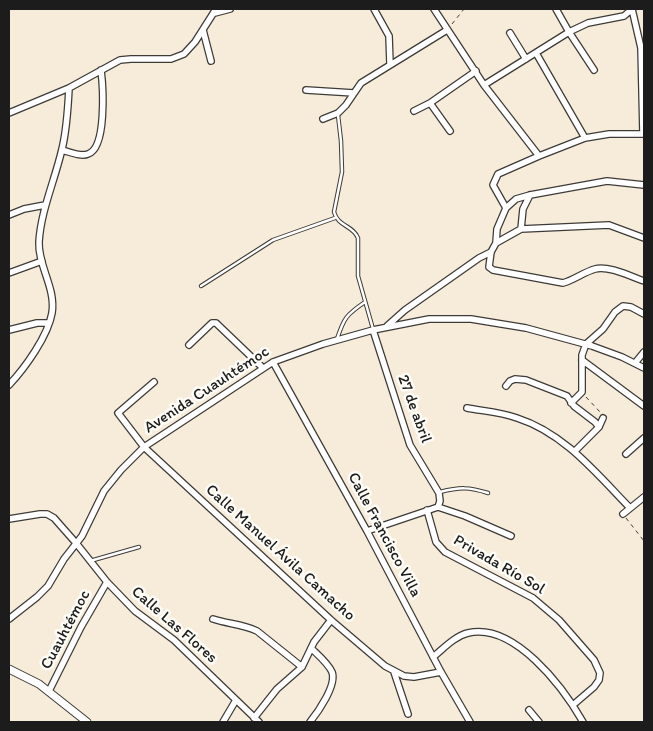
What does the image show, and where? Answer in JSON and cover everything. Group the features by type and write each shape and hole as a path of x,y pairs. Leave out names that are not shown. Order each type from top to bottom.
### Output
{"street":[{"path":"9,113 69,88 120,60 144,58 171,59 178,57 191,48 215,11 230,9"},
{"path":"374,9 389,36 390,64"},
{"path":"434,9 484,85 539,156"},
{"path":"556,9 568,32 594,70"},
{"path":"484,85 536,54 568,32 588,24 624,16 632,9"},
{"path":"506,208 494,185 498,174 585,138 609,134 644,134 641,106 644,85 640,48 632,9"},
{"path":"624,16 635,26"},
{"path":"203,30 211,61"},
{"path":"323,119 338,113 361,83 447,30"},
{"path":"510,33 526,59"},
{"path":"536,54 585,138"},
{"path":"62,150 84,155 92,153 98,146 104,107 101,70"},
{"path":"414,111 430,103 476,71"},
{"path":"9,384 24,368 49,323 52,312 52,302 39,242 45,205 62,150 69,88"},
{"path":"306,90 354,93"},
{"path":"430,103 450,131"},
{"path":"644,184 607,181 516,199 506,208 497,229 496,243 491,252 489,266 493,270 563,283 595,269 606,268 644,281"},
{"path":"521,229 523,209 530,195"},
{"path":"9,215 24,209 45,205"},
{"path":"496,243 521,229 609,225 644,238"},
{"path":"385,327 479,258 491,252"},
{"path":"9,273 42,261"},
{"path":"572,402 582,392 582,360 586,344 603,329 615,312 623,306 631,307 644,314"},
{"name":"Avenida Cuauhtémoc","path":"9,619 43,592 87,527 104,491 120,470 144,447 273,362 337,340 385,327 429,319 471,319 526,328 586,344 608,351 644,368"},
{"path":"9,330 38,323 49,323"},
{"path":"189,345 212,323 216,323 263,368"},
{"name":"27 de abril","path":"373,330 410,444 439,493"},
{"path":"635,363 644,352"},
{"path":"582,360 644,406"},
{"name":"Calle Francisco Villa","path":"273,362 470,722"},
{"path":"506,386 515,379 526,380 566,396 599,427"},
{"name":"Calle Manuel Ávila Camacho","path":"154,382 120,410 119,415 144,447 331,620 394,672 414,677 441,672"},
{"path":"468,408 516,417 542,430 575,451 630,508"},
{"path":"575,451 599,427 603,418"},
{"path":"626,454 644,438"},
{"path":"438,507 440,501 439,493"},
{"path":"623,514 644,497"},
{"path":"367,531 438,507 472,519 510,536"},
{"name":"Privada Río Sol","path":"427,510 436,542 445,552 533,598 559,620 594,660 600,672 599,680 594,687 573,705"},
{"name":"Calle Las Flores","path":"9,519 40,514 47,514 54,518 107,582 134,611 174,640 257,720"},
{"name":"Cuauhtémoc","path":"49,691 107,582"},
{"path":"213,619 228,624 249,627 257,631 302,667"},
{"path":"257,720 276,689 302,667 318,636 331,620"},
{"path":"433,657 460,636 468,633 493,633 518,647 553,678 583,722"},
{"path":"310,722 319,711 333,679 332,672 311,648"},
{"path":"9,669 49,691 87,722"},
{"path":"394,672 408,714"},
{"path":"223,722 236,700"},
{"path":"529,710 539,722"}],"lane":[{"path":"338,113 342,172 335,204 335,218 341,224 351,228 358,238 357,270 373,330"},
{"path":"202,286 273,240 335,218"},
{"path":"337,340 344,320 352,311 365,302"},
{"path":"439,493 457,488 470,488 488,492"},
{"path":"90,561 139,547"}],"path":[{"path":"447,30 464,9"},
{"path":"582,392 603,418"},
{"path":"623,514 644,541"}]}
